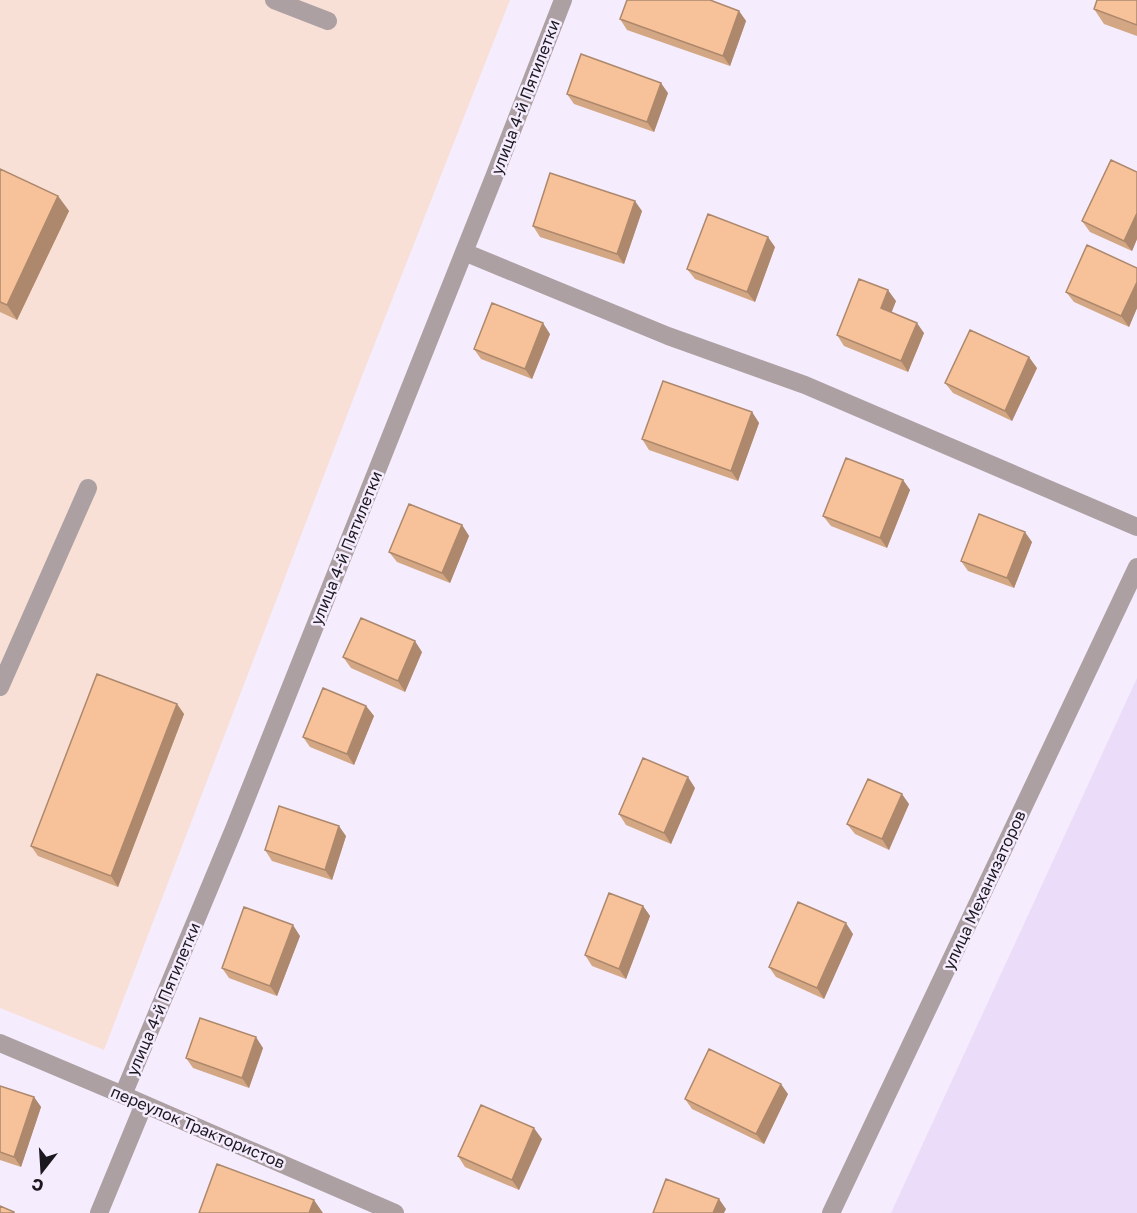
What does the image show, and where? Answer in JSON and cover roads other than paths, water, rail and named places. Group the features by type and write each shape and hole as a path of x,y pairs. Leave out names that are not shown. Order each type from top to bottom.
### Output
{"street":[{"path":"274,0 328,21"},
{"name":"улица 4-й Пятилетки","path":"123,1095 234,829 563,0"},
{"path":"464,252 668,336 805,386 1137,527"},
{"path":"0,687 88,488"},
{"name":"улица Механизаторов","path":"831,1213 1137,567"},
{"name":"переулок Трактористов","path":"0,1043 395,1213"},
{"path":"99,1213 144,1104"}]}
